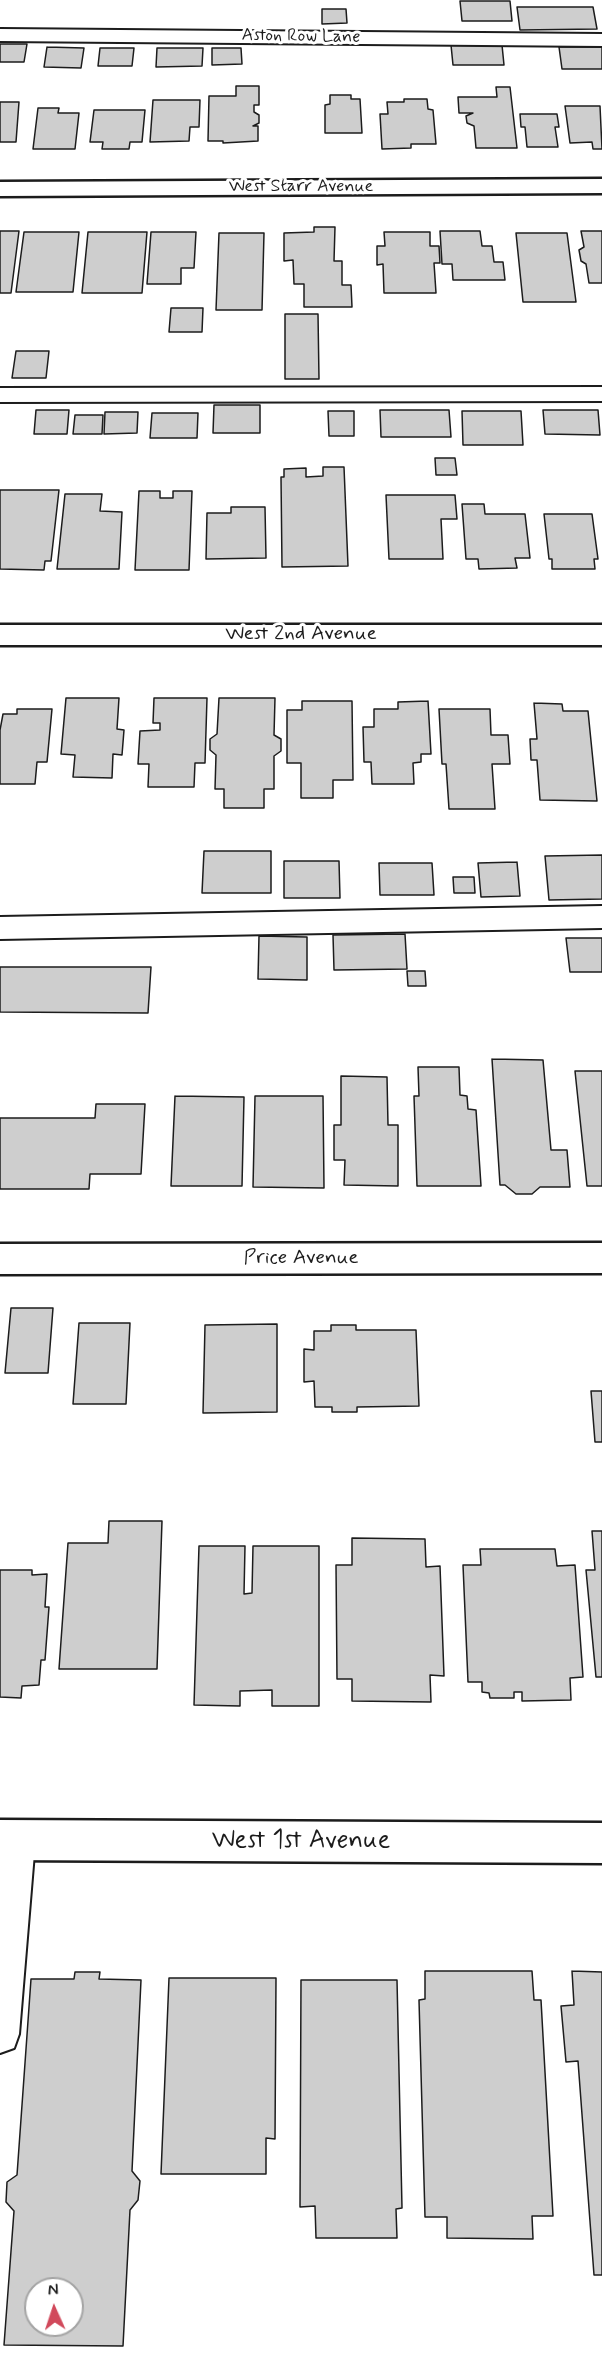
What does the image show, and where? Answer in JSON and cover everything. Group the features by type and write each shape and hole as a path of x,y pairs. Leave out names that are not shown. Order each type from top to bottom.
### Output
{"street":[{"name":"West Starr Avenue","path":"0,189 602,186"},
{"name":"West 2nd Avenue","path":"0,635 602,635"},
{"name":"Price Avenue","path":"0,1259 602,1258"},
{"name":"West 1st Avenue","path":"8,1840 602,1843"}],"lane":[{"name":"Aston Row Lane","path":"0,35 602,40"},
{"path":"0,395 602,394"},
{"path":"0,928 602,917"},
{"path":"0,2034 8,1840"}],"building":[{"path":"460,1 510,1 512,21 462,21"},
{"path":"517,7 593,7 597,29 520,30"},
{"path":"322,9 346,9 347,23 322,24"},
{"path":"0,44 27,44 24,62 0,62"},
{"path":"451,45 502,45 504,65 453,65"},
{"path":"47,47 84,48 81,68 44,67"},
{"path":"559,47 602,47 602,69 562,69"},
{"path":"100,48 134,48 132,66 98,66"},
{"path":"157,48 203,48 202,66 156,67"},
{"path":"212,48 241,48 242,64 212,65"},
{"path":"236,86 259,86 259,105 254,105 254,112 259,115 259,123 253,126 258,126 258,141 223,143 223,141 208,141 209,96 236,96"},
{"path":"496,87 510,87 517,148 476,148 474,126 467,123 466,116 473,113 459,113 458,97 497,97"},
{"path":"330,95 351,95 351,99 360,99 362,133 325,133 325,105 330,104"},
{"path":"404,99 427,99 428,109 433,110 436,144 411,144 411,148 382,149 380,114 388,114 387,102 404,102"},
{"path":"153,100 200,100 199,127 190,127 189,141 150,142"},
{"path":"0,102 19,102 16,142 0,142"},
{"path":"565,106 600,106 602,149 593,149 592,142 570,143"},
{"path":"38,108 59,108 58,113 79,113 75,149 33,149"},
{"path":"94,110 145,110 142,142 130,142 129,149 102,149 103,142 90,142"},
{"path":"520,114 557,114 559,127 555,127 558,147 527,147 525,127 521,127"},
{"path":"314,227 335,227 334,261 342,261 342,285 351,285 352,307 304,307 304,284 294,284 293,260 284,261 284,233 314,232"},
{"path":"0,231 19,231 11,293 0,293"},
{"path":"440,231 480,231 482,246 492,246 494,262 503,262 505,280 453,280 452,264 442,264"},
{"path":"581,231 602,231 602,283 589,283 586,264 581,261 579,250 584,247"},
{"path":"24,232 79,232 73,292 16,292"},
{"path":"88,232 147,232 142,293 82,293"},
{"path":"151,232 196,232 194,268 181,268 181,284 147,284"},
{"path":"384,232 430,232 430,246 439,246 440,263 434,263 436,293 384,293 383,264 377,265 377,246 385,246"},
{"path":"219,233 264,233 262,310 216,310"},
{"path":"516,233 567,233 576,302 523,302"},
{"path":"171,308 203,308 202,332 169,332"},
{"path":"285,314 318,314 319,379 285,379"},
{"path":"16,351 49,351 46,378 12,378"},
{"path":"214,405 260,405 260,433 213,433"},
{"path":"36,410 69,410 67,434 34,434"},
{"path":"380,410 449,410 451,437 381,437"},
{"path":"543,410 598,410 600,435 545,434"},
{"path":"328,411 354,411 354,436 329,436"},
{"path":"462,411 521,411 523,445 463,445"},
{"path":"105,412 138,412 137,433 104,434"},
{"path":"152,413 198,413 197,438 150,438"},
{"path":"75,415 103,415 102,434 73,434"},
{"path":"435,458 455,458 457,475 436,475"},
{"path":"323,467 344,467 348,566 282,567 281,477 284,477 284,469 306,468 306,477 323,476"},
{"path":"0,490 59,490 51,561 45,561 44,570 0,569"},
{"path":"139,491 160,491 160,498 173,498 173,491 192,491 189,570 135,570"},
{"path":"65,494 102,494 100,511 122,512 119,569 57,569"},
{"path":"386,495 455,495 457,519 441,519 443,559 389,559"},
{"path":"462,504 484,504 485,514 525,514 530,558 515,558 517,568 479,569 478,559 466,559"},
{"path":"231,507 265,507 266,558 206,559 207,513 231,513"},
{"path":"544,514 592,514 598,559 594,559 595,569 552,569"},
{"path":"66,698 119,698 117,729 124,730 122,755 113,754 112,778 73,777 75,755 61,754"},
{"path":"154,698 207,698 205,763 195,763 194,787 148,787 149,764 138,764 140,731 160,730 160,723 153,723"},
{"path":"219,698 275,698 274,735 281,739 281,751 274,756 274,789 264,789 264,808 224,808 224,789 215,789 216,755 210,750 210,739 217,734"},
{"path":"302,701 352,701 353,780 333,780 333,798 301,798 301,763 287,763 287,710 302,710"},
{"path":"428,701 431,754 421,754 421,762 413,763 414,784 372,784 371,762 364,762 363,727 374,727 374,709 398,709 398,702"},
{"path":"534,703 562,704 563,711 588,711 597,801 540,800 537,760 531,760 530,739 537,739"},
{"path":"17,709 52,709 47,762 37,762 35,784 0,784 0,730 3,714 17,714"},
{"path":"439,709 490,709 491,735 508,735 510,764 492,764 495,809 449,809 446,764 442,764"},
{"path":"204,851 271,851 271,893 202,893"},
{"path":"602,855 602,899 549,900 545,856"},
{"path":"284,861 339,861 340,898 284,898"},
{"path":"517,862 520,896 481,897 478,863"},
{"path":"379,863 432,863 434,895 380,895"},
{"path":"453,877 474,877 475,893 454,893"},
{"path":"405,934 407,969 334,970 333,935"},
{"path":"259,936 307,937 307,980 258,979"},
{"path":"566,938 602,938 602,972 570,972"},
{"path":"0,967 151,967 148,1013 0,1012"},
{"path":"407,971 425,971 426,986 408,986"},
{"path":"492,1059 543,1060 551,1150 567,1150 570,1187 540,1187 532,1194 516,1194 505,1185 500,1185"},
{"path":"418,1067 459,1067 460,1095 467,1096 468,1109 476,1110 481,1186 417,1186 414,1096 419,1096"},
{"path":"575,1071 602,1071 602,1186 587,1186"},
{"path":"341,1076 387,1077 388,1125 398,1125 398,1186 344,1185 345,1160 334,1160 334,1125 341,1125"},
{"path":"175,1096 244,1097 242,1186 171,1186"},
{"path":"255,1096 323,1096 324,1188 253,1187"},
{"path":"96,1104 145,1104 141,1174 90,1174 89,1189 0,1189 0,1118 95,1118"},
{"path":"11,1308 53,1308 48,1373 5,1373"},
{"path":"79,1323 130,1323 126,1404 73,1404"},
{"path":"277,1324 277,1412 203,1413 205,1325"},
{"path":"331,1325 356,1325 356,1330 416,1330 419,1406 357,1407 357,1412 332,1412 332,1407 315,1407 314,1381 304,1382 304,1349 314,1350 314,1331 331,1331"},
{"path":"591,1391 602,1391 602,1442 595,1442"},
{"path":"109,1521 162,1521 157,1669 59,1669 68,1543 108,1543"},
{"path":"592,1531 602,1531 602,1677 596,1677 586,1570 595,1570"},
{"path":"352,1538 425,1539 426,1567 440,1566 444,1676 430,1675 431,1702 352,1701 352,1679 337,1679 336,1565 352,1565"},
{"path":"199,1546 245,1546 244,1594 252,1593 253,1546 319,1546 319,1706 272,1706 272,1690 240,1691 240,1706 194,1705"},
{"path":"480,1549 555,1549 557,1566 575,1565 583,1677 570,1678 571,1700 522,1701 522,1692 514,1692 514,1698 490,1698 489,1693 482,1692 482,1682 468,1682 463,1565 481,1565"},
{"path":"0,1570 32,1570 32,1575 47,1574 45,1607 49,1607 45,1660 41,1660 39,1685 22,1686 21,1698 0,1697"},
{"path":"425,1971 532,1971 534,2000 541,2000 553,2216 532,2216 533,2239 447,2238 447,2217 425,2217 419,2000 425,1999"},
{"path":"572,1971 602,1972 602,2275 594,2275 578,2061 566,2062 561,2006 574,2005"},
{"path":"75,1972 100,1972 99,1979 141,1980 132,2171 140,2181 138,2200 130,2210 123,2346 4,2345 14,2211 6,2202 7,2182 17,2175 31,1979 74,1979"},
{"path":"169,1978 276,1978 275,2139 266,2138 266,2174 161,2174"},
{"path":"301,1980 397,1980 402,2208 396,2209 397,2238 316,2238 315,2206 300,2207"}]}
